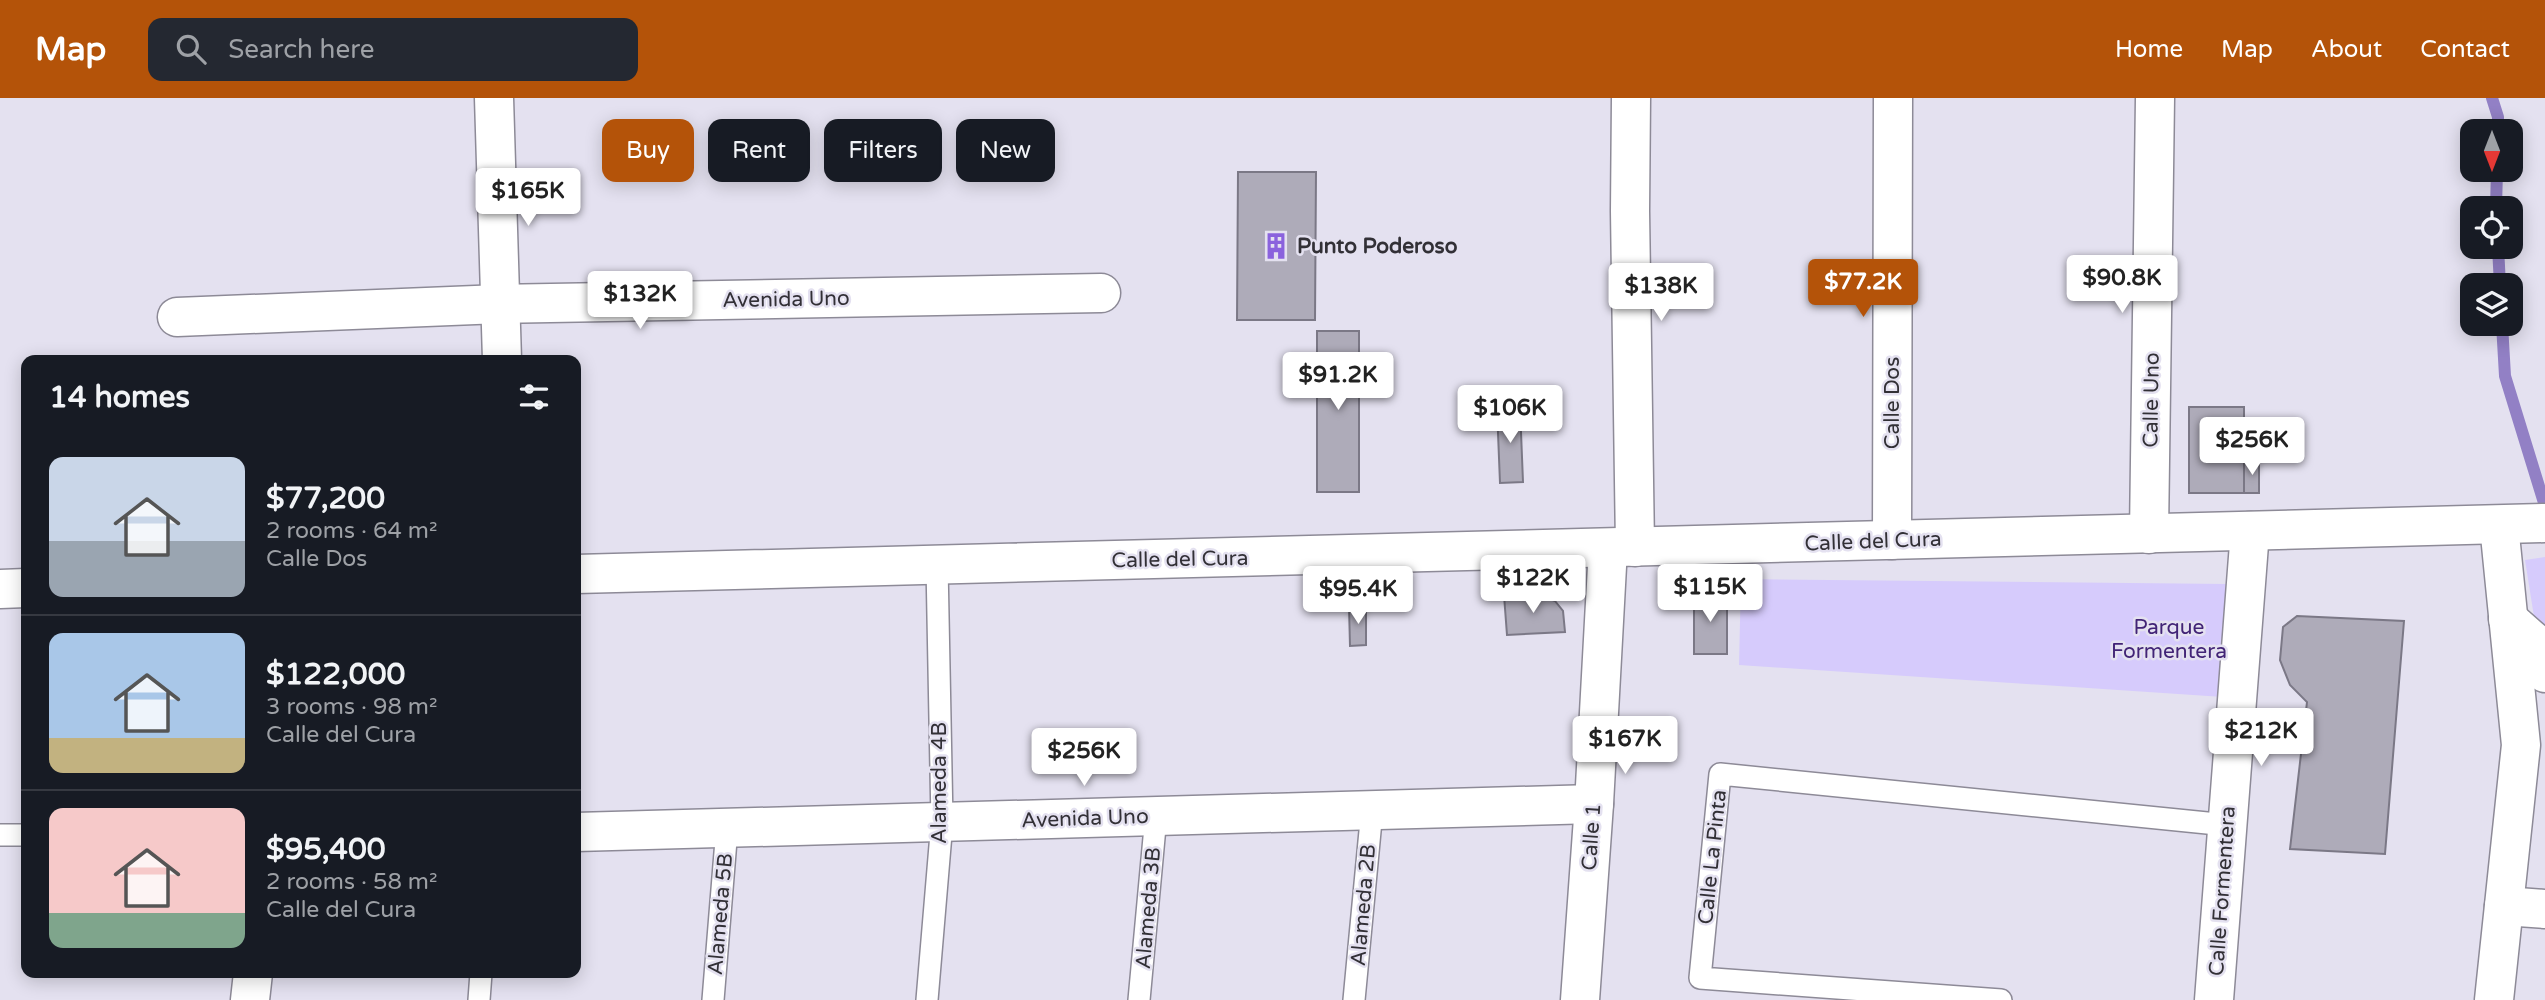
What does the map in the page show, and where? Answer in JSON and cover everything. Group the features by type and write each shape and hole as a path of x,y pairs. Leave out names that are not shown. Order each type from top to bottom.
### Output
{"street":[{"path":"495,98 502,355"},
{"name":"Calle 1","path":"1580,1000 1594,804 1621,547 1631,98"},
{"name":"Calle Dos","path":"1892,540 1893,98"},
{"name":"Calle Uno","path":"2149,534 2155,98"},
{"name":"Avenida Uno","path":"177,317 500,304 1101,293"},
{"path":"2494,1000 2521,745 2508,619 2522,524"},
{"name":"Calle del Cura","path":"581,574 2522,524"},
{"name":"Calle Formentera","path":"2214,1000 2250,531"},
{"path":"0,589 21,588"},
{"path":"2508,619 2542,649 2545,673"},
{"path":"2515,801 2543,783 2545,777"},
{"name":"Avenida Uno","path":"581,832 1594,804"},
{"path":"2504,906 2545,909"},
{"path":"250,1000 252,978"}],"lane":[{"name":"Alameda 4B","path":"927,1000 942,822 937,565"},
{"name":"Calle La Pinta","path":"2001,1000 1700,978 1720,774 2227,825"},
{"name":"Alameda 2B","path":"1354,1000 1372,810"},
{"name":"Alameda 3B","path":"1139,1000 1156,816"},
{"name":"Alameda 5B","path":"713,1000 727,828"},
{"path":"0,835 21,835"},
{"path":"478,1000 480,978"}],"green space":[{"path":"2545,557 2545,686 2525,560"},
{"name":"Parque Formentera","path":"1741,579 2227,584 2223,697 1739,665"}],"building":[{"name":"Punto Poderoso","path":"1238,172 1316,172 1315,320 1237,320"},
{"path":"1317,331 1359,331 1359,492 1317,492"},
{"path":"1520,407 1523,482 1500,483 1497,408"},
{"path":"2189,407 2244,407 2244,493 2189,493"},
{"path":"2244,460 2259,460 2259,493 2244,493"},
{"path":"1504,595 1543,596 1555,601 1563,611 1565,632 1507,635"},
{"path":"1694,595 1727,595 1727,654 1694,654"},
{"path":"1349,606 1366,606 1366,645 1350,646"},
{"path":"2297,616 2404,621 2385,854 2290,849 2307,702 2290,685 2280,660 2283,627"}],"waterway":[{"path":"2492,98 2498,119"},
{"path":"2496,196 2497,182"},
{"path":"2499,259 2499,273"},
{"path":"2503,336 2505,376 2545,506"}],"place":[{"name":"Punto Poderoso","path":"1276,246"}]}
